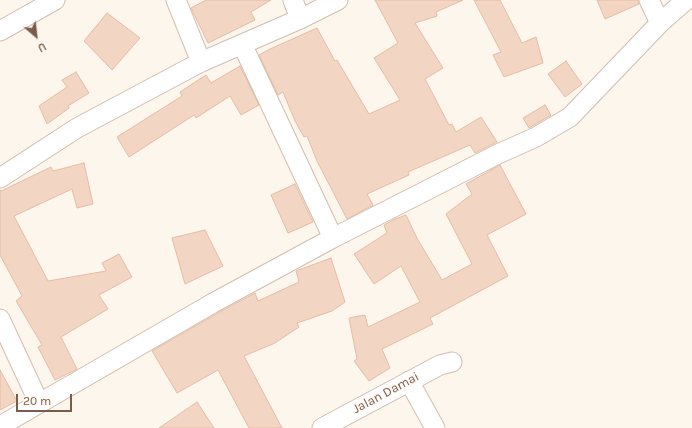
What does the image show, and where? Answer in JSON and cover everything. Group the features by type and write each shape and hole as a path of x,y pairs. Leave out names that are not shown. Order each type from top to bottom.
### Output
{"street":[{"path":"0,31 56,0"},
{"path":"176,0 201,62"},
{"path":"293,0 300,19"},
{"path":"0,178 77,128 201,62 300,19 338,0"},
{"path":"649,0 660,23"},
{"path":"0,426 213,303 333,238 498,154 536,137 570,117 660,23 686,0"},
{"path":"242,44 333,238"},
{"path":"0,319 39,403"},
{"name":"Jalan Damai","path":"322,428 440,365 452,362"},
{"path":"409,381 435,428"}],"building":[{"path":"206,0 271,0 251,12 255,20 208,43 191,8"},
{"path":"375,0 463,0 436,12 437,16 415,23 443,68 425,79 449,125 452,124 456,132 481,117 497,142 475,153 470,145 408,172 409,175 367,194 373,205 347,219 317,161 307,136 304,137 295,121 283,92 278,95 259,55 317,28 335,61 337,60 369,114 400,100 374,58 398,43"},
{"path":"474,0 500,0 522,43 536,37 543,63 504,77 493,55 501,52"},
{"path":"597,0 638,0 639,4 605,19"},
{"path":"107,13 140,38 112,70 84,41"},
{"path":"566,61 582,84 565,97 548,74"},
{"path":"240,66 259,105 241,115 230,96 196,118 194,115 129,157 117,137 182,96 180,92 206,75 211,83"},
{"path":"76,72 89,93 68,106 69,108 47,124 39,106 67,87 62,80"},
{"path":"545,105 551,115 529,128 523,118"},
{"path":"84,163 93,204 77,208 72,189 14,216 48,281 106,271 102,263 119,254 132,277 99,295 108,309 61,337 77,369 55,380 38,347 42,345 16,301 22,296 0,255 0,190 1,191 51,167 53,171"},
{"path":"500,165 526,214 487,235 508,276 430,318 433,324 382,349 390,368 369,381 354,361 357,359 349,318 365,315 368,327 420,302 401,266 374,284 354,254 387,233 384,225 406,215 418,240 442,280 472,264 446,214 472,194 466,184"},
{"path":"295,184 313,222 288,233 271,195"},
{"path":"205,230 223,266 185,284 172,238"},
{"path":"331,258 345,302 332,311 297,323 299,327 275,343 244,356 282,428 249,428 218,370 177,393 152,351 255,293 258,301 299,282 296,271"},
{"path":"0,370 17,401 0,410"},
{"path":"197,402 214,428 159,428"}]}
